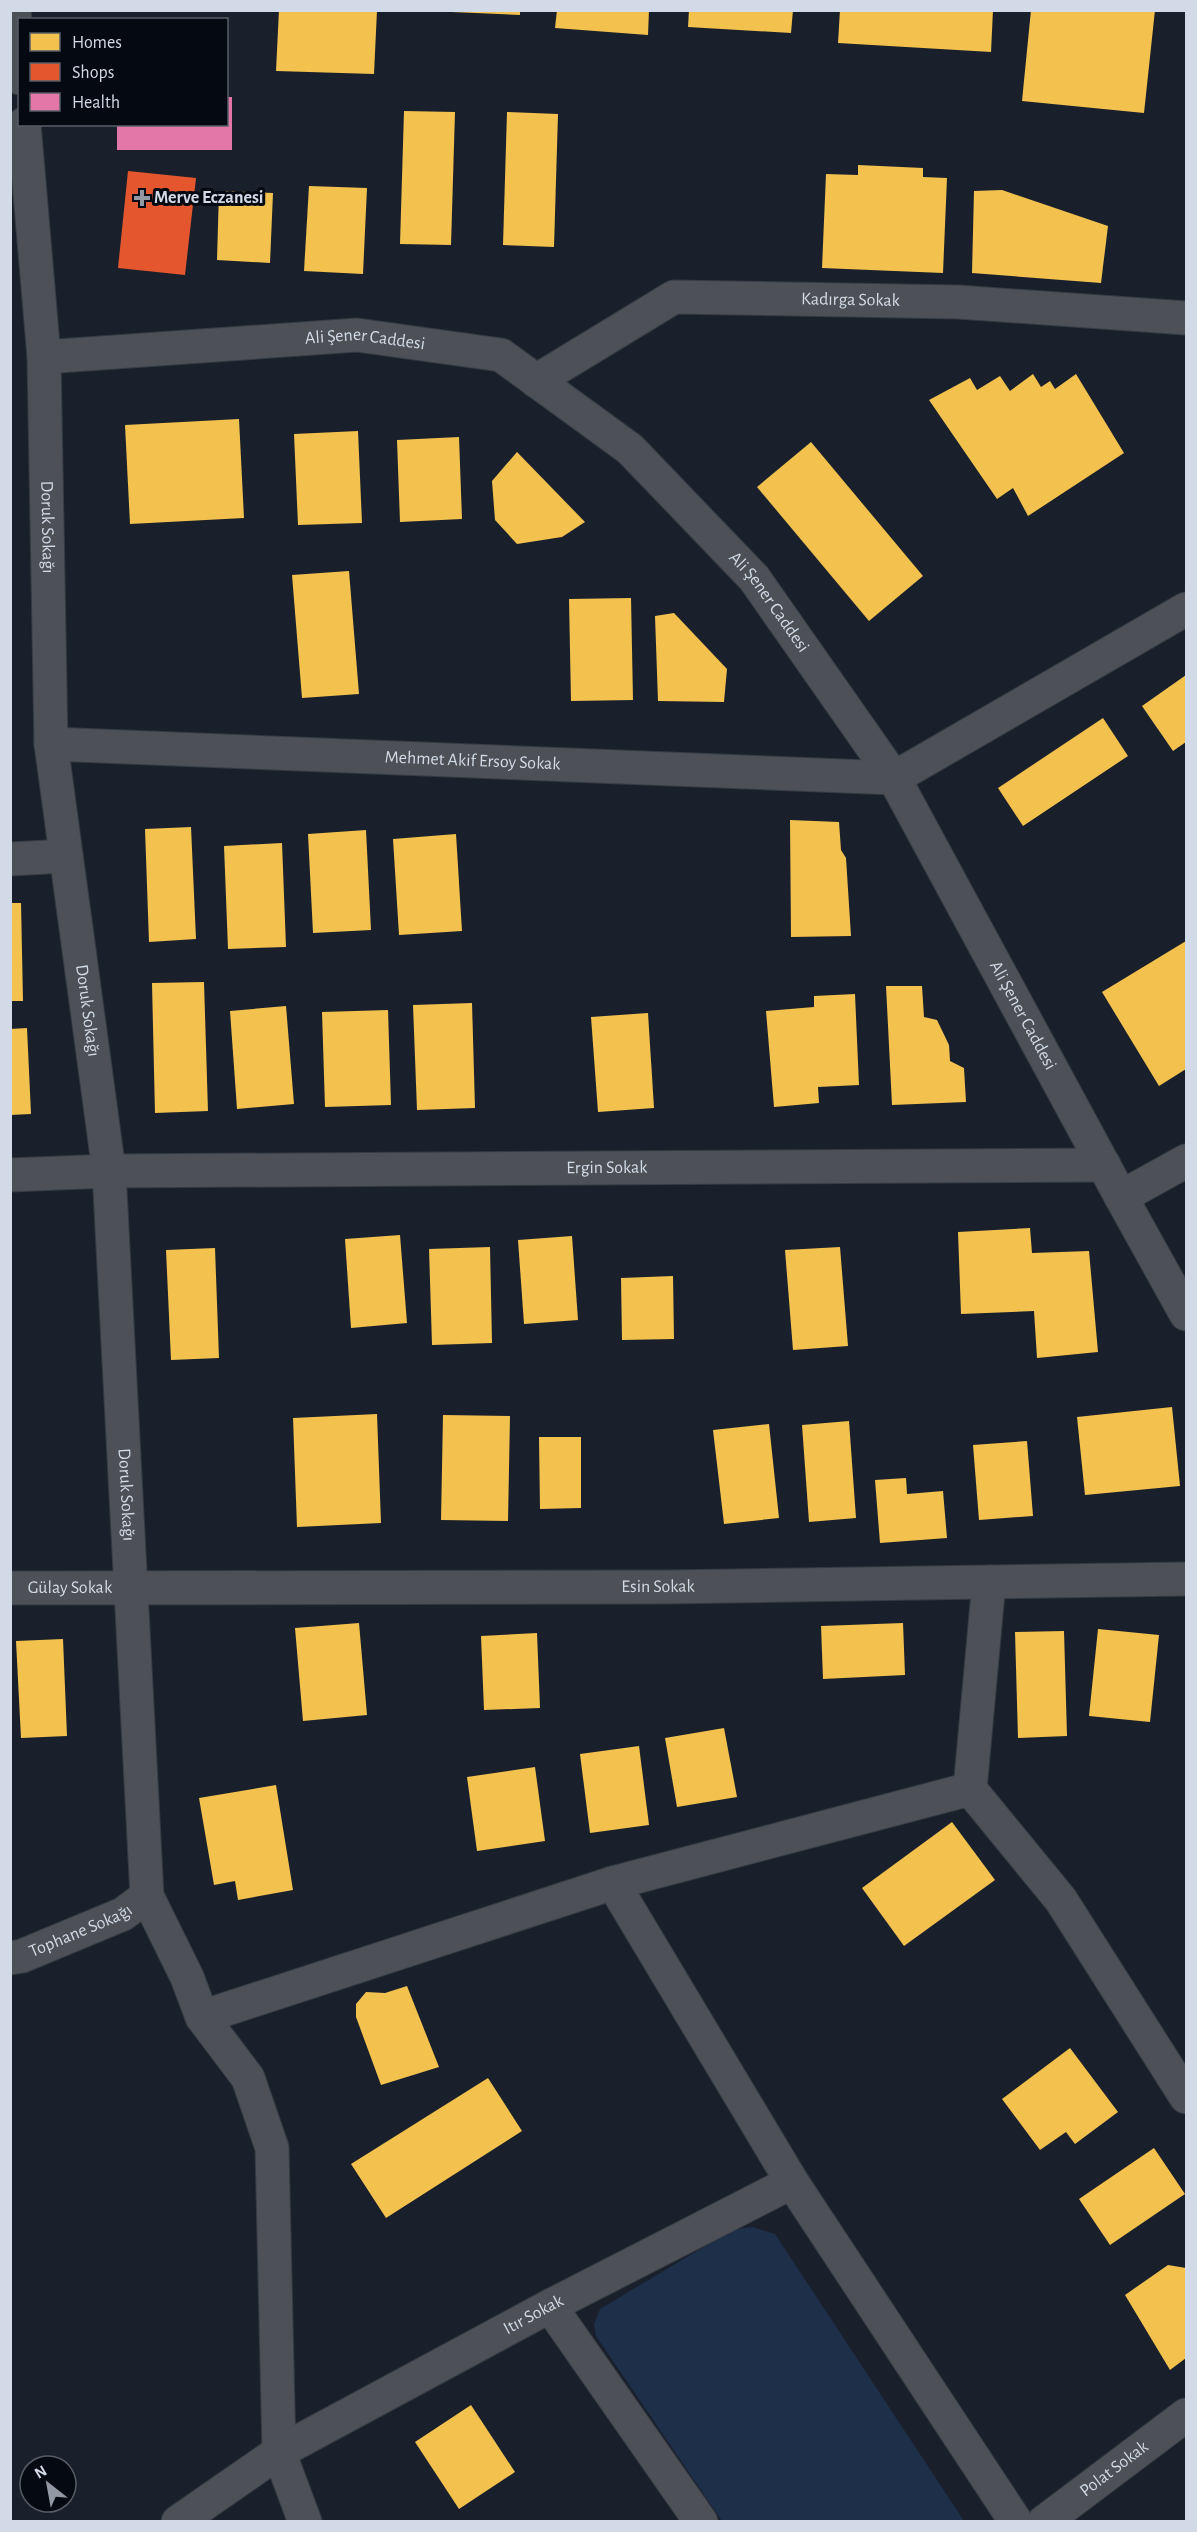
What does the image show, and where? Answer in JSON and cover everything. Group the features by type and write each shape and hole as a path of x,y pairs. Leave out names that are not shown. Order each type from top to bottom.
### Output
{"street":[{"path":"14,10 18,55"},
{"name":"Doruk Sokağı","path":"24,126 44,357 51,744 109,1171 147,1896"},
{"name":"Kadırga Sokak","path":"536,381 674,297 958,302 1186,318"},
{"name":"Ali Şener Caddesi","path":"44,357 357,335 501,355 630,449 754,578 894,778 1120,1197 1186,1314"},
{"path":"894,778 1186,609"},
{"name":"Mehmet Akif Ersoy Sokak","path":"51,744 894,778"},
{"path":"10,859 66,855"},
{"path":"1120,1197 1186,1161"},
{"name":"Ergin Sokak","path":"10,1175 109,1171 1104,1165"},
{"name":"Esin Sokak","path":"130,1586 666,1587 1186,1578"},
{"path":"989,1582 970,1789 1061,1900 1186,2097"},
{"name":"Gülay Sokak","path":"10,1588 130,1586"},
{"path":"202,2017 614,1883 970,1789"},
{"path":"614,1883 792,2182 1016,2522"},
{"path":"147,1896 186,1977 202,2017 249,2078 272,2148 279,2452 305,2522"},
{"name":"Tophane Sokağı","path":"10,1958 22,1956 123,1914 147,1896"},
{"name":"Itır Sokak","path":"178,2522 279,2452 550,2306 792,2182"},
{"path":"550,2306 701,2522"},
{"name":"Polat Sokak","path":"1044,2522 1186,2415"}],"shaded area":[{"path":"752,2227 775,2234 964,2521 722,2521 596,2336 594,2324 600,2309 732,2230"}],"building: Homes":[{"path":"279,10 377,10 374,74 276,71"},
{"path":"452,10 520,10 520,15 452,12"},
{"path":"557,10 649,10 648,35 555,28"},
{"path":"689,10 793,10 791,33 688,27"},
{"path":"840,10 993,10 991,52 838,43"},
{"path":"1031,10 1155,10 1144,113 1022,101"},
{"path":"404,111 455,112 451,245 400,244"},
{"path":"507,112 558,114 554,247 503,245"},
{"path":"858,165 923,168 923,177 947,178 943,273 822,268 826,174 858,175"},
{"path":"309,186 367,188 363,274 304,271"},
{"path":"1002,190 1108,226 1101,283 972,273 974,191"},
{"path":"219,191 273,193 270,263 217,260"},
{"path":"1033,374 1041,387 1050,381 1055,389 1076,374 1124,453 1028,516 1013,488 997,499 929,400 970,378 977,390 1000,376 1010,391"},
{"path":"239,419 244,518 130,524 125,425"},
{"path":"358,431 362,523 298,525 294,434"},
{"path":"459,437 462,519 400,522 397,440"},
{"path":"811,442 923,576 869,621 757,487"},
{"path":"517,452 585,522 562,537 517,544 495,520 492,481"},
{"path":"349,571 359,694 302,698 292,575"},
{"path":"631,598 633,700 571,701 569,599"},
{"path":"674,613 727,669 724,702 658,701 655,616"},
{"path":"1186,675 1186,742 1173,751 1142,706"},
{"path":"1103,718 1128,756 1023,826 998,788"},
{"path":"790,820 839,822 841,850 846,858 851,936 791,937"},
{"path":"191,827 196,939 149,942 145,829"},
{"path":"366,830 371,930 313,933 308,834"},
{"path":"456,834 462,931 399,935 393,839"},
{"path":"282,843 286,947 228,949 224,846"},
{"path":"10,903 21,903 23,1001 10,1001"},
{"path":"1186,941 1186,1069 1159,1086 1102,992"},
{"path":"204,982 208,1111 155,1113 152,983"},
{"path":"886,986 922,986 924,1017 937,1020 949,1045 950,1061 964,1068 966,1102 892,1105"},
{"path":"855,994 859,1085 818,1087 819,1103 774,1107 766,1011 814,1007 814,996"},
{"path":"472,1003 475,1108 417,1110 413,1005"},
{"path":"286,1006 294,1104 237,1109 230,1011"},
{"path":"388,1010 391,1105 325,1107 322,1012"},
{"path":"648,1013 654,1108 598,1112 591,1017"},
{"path":"27,1028 31,1114 10,1115 10,1029"},
{"path":"1030,1228 1032,1253 1089,1251 1098,1352 1037,1358 1034,1311 961,1314 958,1232"},
{"path":"400,1235 407,1323 351,1328 345,1239"},
{"path":"572,1236 578,1320 524,1324 518,1240"},
{"path":"490,1247 492,1343 432,1345 429,1249"},
{"path":"840,1247 848,1346 793,1350 785,1250"},
{"path":"215,1248 219,1358 171,1360 166,1250"},
{"path":"673,1276 674,1339 622,1340 621,1278"},
{"path":"1172,1407 1180,1486 1085,1495 1077,1417"},
{"path":"377,1414 381,1523 297,1527 293,1418"},
{"path":"443,1415 510,1416 508,1521 441,1520"},
{"path":"849,1421 856,1518 809,1522 802,1425"},
{"path":"769,1424 779,1518 724,1524 713,1430"},
{"path":"539,1437 581,1437 581,1508 540,1509"},
{"path":"1027,1441 1033,1516 979,1520 973,1445"},
{"path":"906,1478 907,1494 943,1491 947,1538 880,1543 875,1480"},
{"path":"359,1623 367,1715 303,1721 295,1628"},
{"path":"903,1623 905,1675 823,1679 821,1626"},
{"path":"1098,1629 1159,1635 1150,1722 1089,1716"},
{"path":"1064,1631 1067,1736 1018,1738 1015,1632"},
{"path":"537,1633 540,1708 484,1710 481,1636"},
{"path":"63,1639 67,1736 21,1738 16,1641"},
{"path":"724,1728 737,1797 677,1807 665,1738"},
{"path":"639,1746 649,1825 590,1833 580,1754"},
{"path":"535,1767 545,1841 477,1851 467,1777"},
{"path":"276,1785 293,1890 238,1900 235,1881 214,1885 199,1798"},
{"path":"952,1822 995,1880 904,1946 862,1888"},
{"path":"407,1986 439,2067 381,2085 356,2017 356,2004 366,1992 385,1993"},
{"path":"1070,2048 1118,2112 1075,2144 1066,2132 1040,2150 1002,2099"},
{"path":"488,2078 522,2131 386,2218 351,2164"},
{"path":"1154,2148 1185,2194 1110,2245 1079,2199"},
{"path":"1168,2265 1186,2268 1186,2358 1170,2370 1125,2295"},
{"path":"471,2405 515,2472 459,2509 415,2442"}],"building: Shops":[{"path":"128,171 196,178 185,275 118,268"}],"building: Health":[{"path":"228,97 232,97 232,150 117,150 117,126 228,126"}],"place":[{"name":"Merve Eczanesi","path":"142,198"}]}
